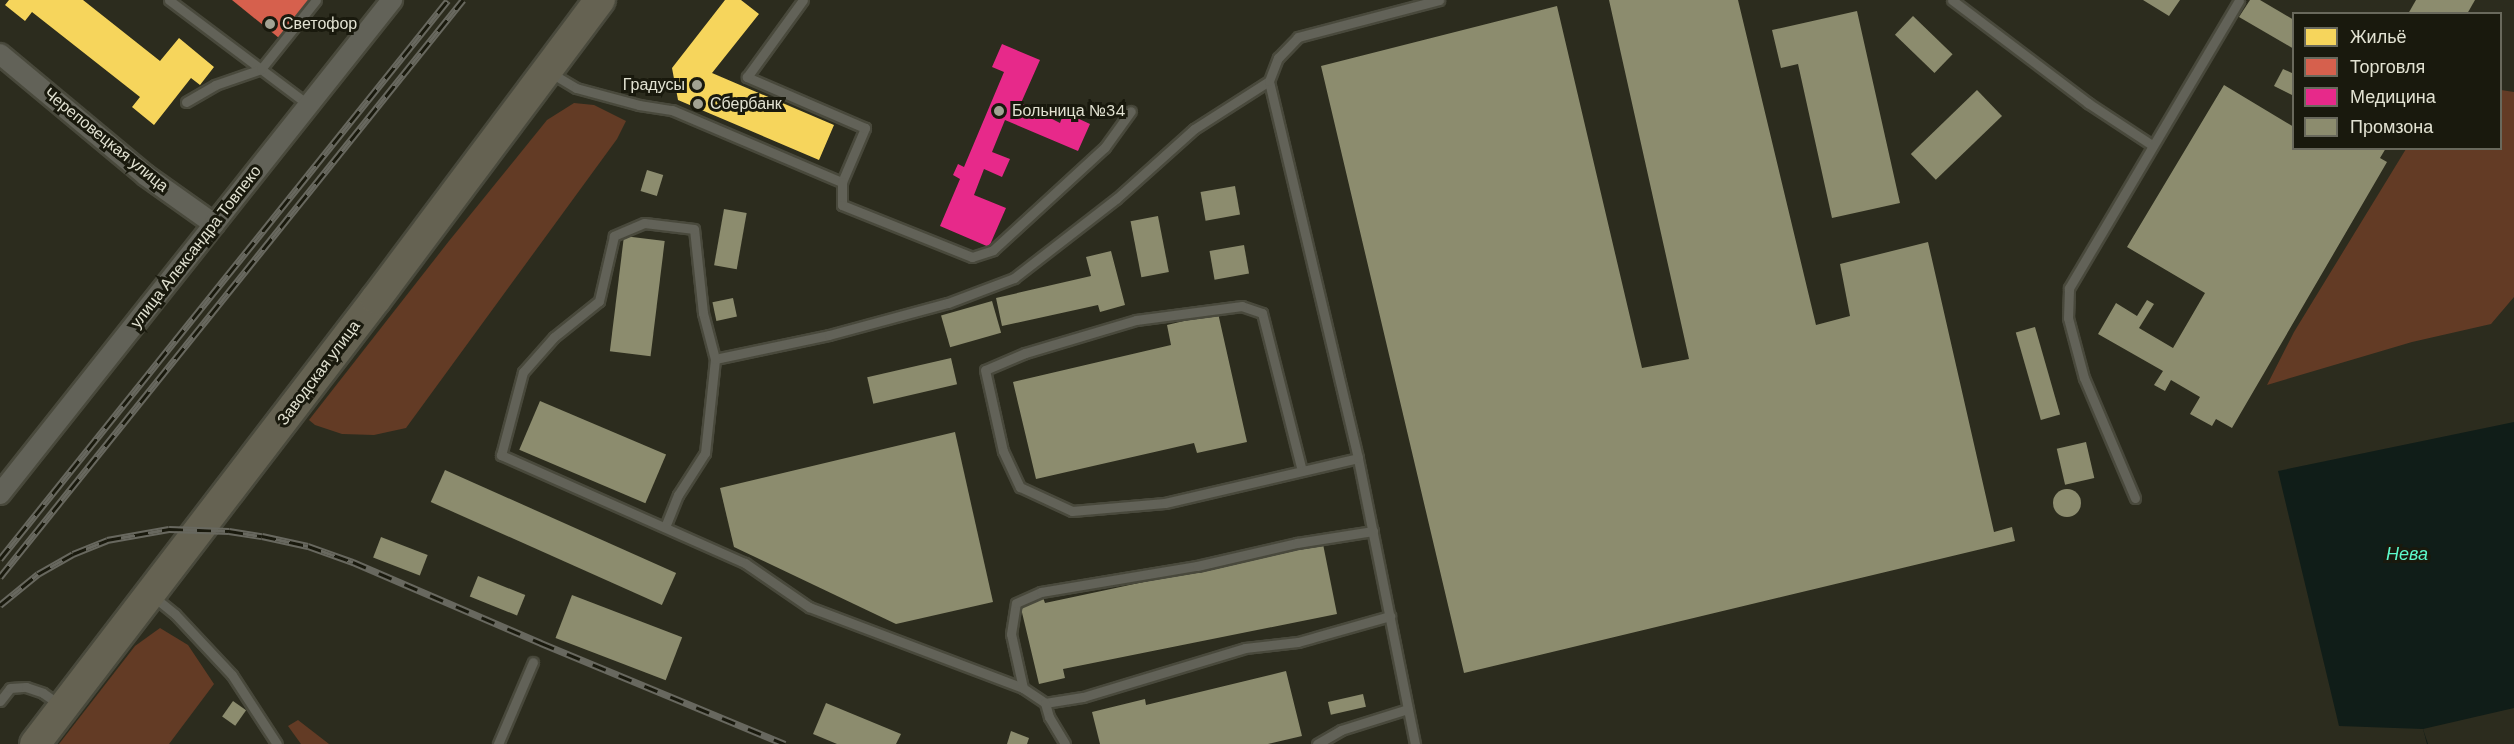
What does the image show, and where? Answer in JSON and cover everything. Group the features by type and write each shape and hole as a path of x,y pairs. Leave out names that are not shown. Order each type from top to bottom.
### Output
{"main road":[{"name":"Заводская улица","path":"35,744 600,0"}],"street":[{"name":"улица Александра Товпеко","path":"0,494 392,0"},
{"name":"Череповецкая улица","path":"0,54 145,175 214,224"}],"lane":[{"path":"171,0 309,105"},
{"path":"186,102 215,85 261,69 316,0"},
{"path":"803,0 747,77 865,128 842,182 842,205 972,257 993,250 1105,147 1131,111"},
{"path":"1415,744 1358,458 1269,81 1278,58 1298,37 1439,0"},
{"path":"1952,0 2088,103 2152,145"},
{"path":"2135,498 2084,378 2068,318 2069,288 2240,0"},
{"path":"547,70 576,88 639,105 672,110 842,182"},
{"path":"715,359 830,335 948,303 1014,278 1116,199 1194,129 1269,81"},
{"path":"665,527 678,495 705,453 715,359 703,313 694,229 644,223 614,236 599,300 554,337 523,372 501,455 745,563 809,607 1023,688 1045,703 1049,717 1065,744"},
{"path":"1302,471 1262,313 1242,306 1137,320 1025,353 985,370 1003,451 1020,487 1072,511 1165,503 1358,458"},
{"path":"1023,688 1011,634 1016,603 1041,592 1197,566 1297,543 1373,531"},
{"path":"150,594 175,614 232,675 277,744"},
{"path":"1045,703 1083,697 1245,648 1298,642 1390,616"},
{"path":"498,744 533,662"},
{"path":"0,701 10,688 26,687 42,693 63,708"},
{"path":"1317,744 1341,730 1408,709"}],"shaded area":[{"path":"2502,90 2514,92 2514,297 2491,324 2412,342 2267,385 2294,332 2405,150 2502,150"},
{"path":"574,103 594,105 626,121 617,139 406,428 374,435 342,434 315,425 309,420 449,241 547,120"},
{"path":"160,628 188,645 214,684 169,744 59,744 135,646"},
{"path":"298,720 329,744 301,744 288,726"}],"water":[{"name":"Нева","path":"2514,422 2514,744 2427,744 2423,729 2339,726 2278,471"}],"pier":[{"path":"2514,708 2514,744 2428,744 2423,729"}],"building: Жильё":[{"path":"9,0 83,0 160,61 179,38 214,67 200,85 191,78 154,125 132,107 140,97 32,12 25,21 5,5"},
{"path":"725,0 741,0 759,14 712,73 834,125 819,160 678,100 672,68"}],"building: Торговля":[{"path":"232,0 309,0 279,38"}],"building: Медицина":[{"path":"1002,44 1040,60 1021,103 1060,123 1064,112 1090,124 1078,151 1005,120 992,152 1010,159 1002,177 984,169 974,195 1006,208 989,247 940,226 960,179 953,175 958,164 964,167 1004,72 992,67"}],"building: Промзона":[{"path":"1609,0 1738,0 1816,325 1850,316 1840,264 1928,242 1994,532 2012,527 2015,541 1464,673 1321,66 1557,6 1642,368 1689,359"},
{"path":"2143,0 2180,0 2169,16"},
{"path":"2250,0 2260,0 2292,19 2292,48 2239,17"},
{"path":"2416,0 2475,0 2468,12 2409,12"},
{"path":"1857,11 1900,203 1832,218 1798,64 1781,68 1772,30"},
{"path":"1913,16 1953,54 1935,73 1895,35"},
{"path":"2283,69 2292,73 2292,95 2274,86"},
{"path":"2224,85 2292,126 2292,150 2385,150 2380,158 2387,162 2232,428 2216,419 2212,426 2190,414 2200,397 2171,380 2165,391 2154,385 2163,371 2098,334 2116,303 2137,316 2147,300 2154,304 2139,328 2173,348 2205,293 2127,247"},
{"path":"1977,90 2002,116 1936,180 1911,154"},
{"path":"647,170 663,175 657,196 641,191"},
{"path":"1235,186 1240,215 1206,221 1201,192"},
{"path":"724,209 747,213 737,269 714,265"},
{"path":"1158,216 1169,272 1141,277 1131,221"},
{"path":"624,236 665,241 651,356 610,351"},
{"path":"1244,245 1249,274 1215,280 1210,251"},
{"path":"1111,251 1125,305 1100,312 1098,305 1002,326 996,298 1091,276 1086,257"},
{"path":"733,298 737,317 716,321 712,302"},
{"path":"992,301 1001,333 950,347 941,316"},
{"path":"1218,313 1247,442 1197,453 1194,443 1036,479 1013,382 1171,345 1167,325"},
{"path":"2035,327 2060,414 2041,420 2016,333"},
{"path":"951,358 957,384 873,404 867,377"},
{"path":"540,401 666,455 645,503 519,450"},
{"path":"955,432 993,602 896,624 734,547 720,488"},
{"path":"2086,442 2094,478 2065,485 2057,449"},
{"path":"445,470 676,573 662,605 431,502"},
{"path":"2067,489 2077,493 2081,503 2077,513 2067,517 2057,513 2053,503 2057,493"},
{"path":"381,537 428,555 420,575 373,558"},
{"path":"1323,544 1337,614 1063,669 1065,678 1039,684 1020,604 1042,595 1045,603"},
{"path":"478,576 525,595 517,616 470,596"},
{"path":"572,595 682,637 666,680 556,638"},
{"path":"1286,671 1302,736 1268,744 1100,744 1092,712 1145,699 1146,705"},
{"path":"1363,694 1366,707 1331,715 1328,702"},
{"path":"233,701 246,710 235,726 222,717"},
{"path":"826,703 901,734 896,744 837,744 813,734"},
{"path":"1011,731 1029,738 1027,744 1007,744"}],"railway":[{"path":"0,559 448,0"},
{"path":"0,577 463,0"},
{"path":"0,605 38,574 73,554 107,540 169,529 229,531 262,536 308,546 353,562 785,744"}],"place":[{"name":"Светофор","path":"270,24"},
{"name":"Градусы","path":"697,85"},
{"name":"Сбербанк","path":"698,104"},
{"name":"Больница №34","path":"999,111"}]}
